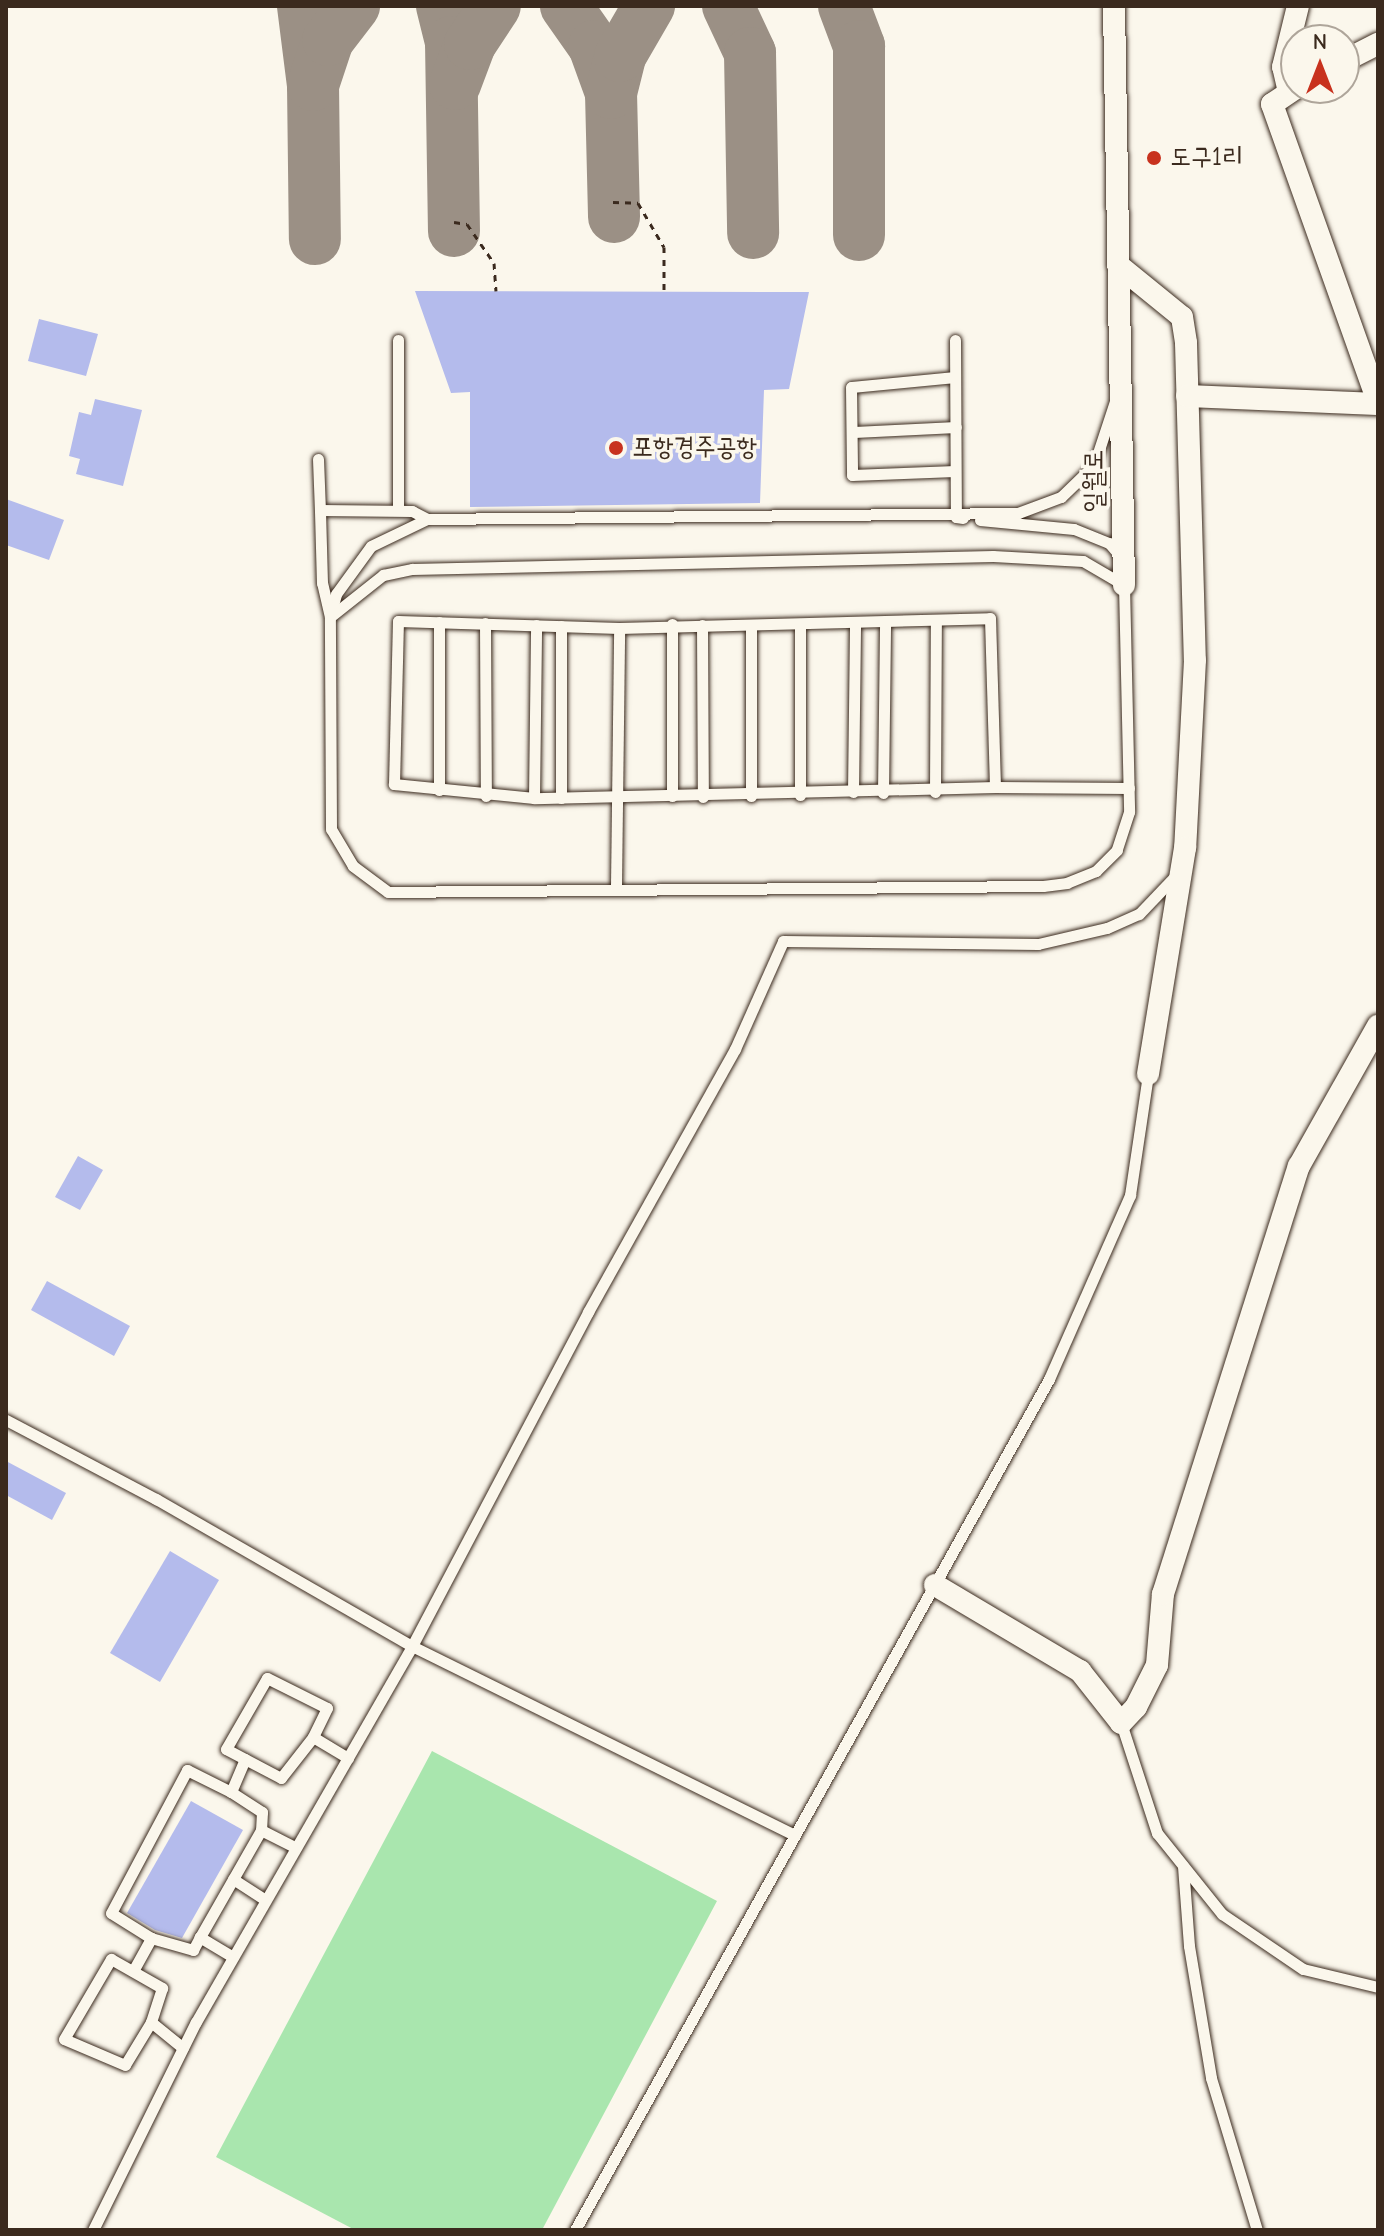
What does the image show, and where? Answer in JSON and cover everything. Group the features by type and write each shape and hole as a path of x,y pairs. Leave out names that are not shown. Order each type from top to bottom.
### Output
{"street":[{"name":"일월로","path":"1114,6 1123,376 1124,585"},
{"path":"1360,53 1378,44"},
{"path":"1187,396 1378,403 1289,104"},
{"path":"1118,265 1182,317 1187,396 1195,660 1181,870 1148,1074"},
{"path":"935,1585 1080,1671 1121,1723 1136,1707 1157,1665 1163,1594 1299,1166 1378,1026"}],"lane":[{"path":"398,340 398,510"},
{"path":"955,340 956,517"},
{"path":"320,510 398,510 427,519 956,517 1018,513 1061,497 1094,465 1123,376"},
{"path":"955,377 851,387 854,432 852,475 955,471"},
{"path":"854,432 956,427"},
{"path":"318,459 322,583 330,617 331,829 353,866 388,892 1067,883 1096,871 1117,850 1129,812 1124,585 1083,561 1050,557 412,569 383,575 330,617"},
{"path":"956,517 1074,529 1109,543 1124,559"},
{"path":"330,617 336,594 371,546 427,519"},
{"path":"995,787 990,618 751,625 672,624 619,628 398,621 394,784 486,796 534,798 935,792 995,787 1129,788"},
{"path":"935,792 936,620"},
{"path":"883,793 885,621"},
{"path":"439,622 439,790"},
{"path":"485,623 486,796"},
{"path":"853,792 855,623"},
{"path":"672,624 672,796"},
{"path":"800,624 800,795"},
{"path":"534,798 536,625"},
{"path":"702,625 703,797"},
{"path":"751,625 751,796"},
{"path":"561,626 561,798"},
{"path":"616,887 619,628"},
{"path":"93,2230 183,2048 412,1646 588,1312 735,1049 783,941 1038,944 1107,928 1139,914 1181,870"},
{"path":"575,2230 792,1834 1049,1379 1130,1195 1148,1074"},
{"path":"6,1420 156,1499 412,1646 792,1834"},
{"path":"267,1678 327,1708 313,1737 281,1778 226,1749 267,1678"},
{"path":"1121,1723 1157,1833 1222,1914 1303,1969 1378,1987"},
{"path":"313,1737 348,1758"},
{"path":"231,1792 245,1759"},
{"path":"187,1770 262,1812 261,1830 193,1950 151,1938 111,1913 187,1770"},
{"path":"261,1830 296,1848"},
{"path":"1183,1865 1189,1946 1211,2078 1257,2230"},
{"path":"233,1879 265,1900"},
{"path":"200,1937 233,1957"},
{"path":"133,1971 151,1938"},
{"path":"111,1959 162,1988 151,2022 125,2065 64,2039 111,1959"},
{"path":"151,2022 183,2048"}],"path":[{"path":"613,202 638,203 664,247 664,292"},
{"path":"454,222 467,224 494,263 496,291"}],"green space":[{"path":"432,1751 717,1901 542,2230 355,2230 216,2157"}],"building":[{"name":"포항경주공항","path":"415,291 809,292 789,389 764,390 760,503 470,507 470,392 451,393"},
{"path":"39,319 98,334 86,376 28,361"},
{"path":"95,399 142,410 123,486 76,474 80,459 69,456 79,412 91,415"},
{"path":"6,499 64,520 49,560 6,545"},
{"path":"78,1156 103,1170 80,1210 55,1197"},
{"path":"47,1281 130,1326 114,1356 31,1310"},
{"path":"6,1461 66,1493 52,1520 6,1495"},
{"path":"170,1551 219,1580 160,1682 110,1653"},
{"path":"191,1801 243,1830 182,1938 155,1930 127,1913"}],"taxiway":[{"path":"303,6 313,85 315,239"},
{"path":"313,85 328,40 354,6"},
{"path":"442,6 451,42 454,231"},
{"path":"455,84 470,44 495,6"},
{"path":"566,6 594,46 611,93 614,217"},
{"path":"611,93 620,56 649,6"},
{"path":"728,6 750,53 753,233"},
{"path":"844,6 859,46 859,235"}],"place":[{"name":"도구1리","path":"1154,158"},
{"name":"포항경주공항","path":"616,448"}]}
